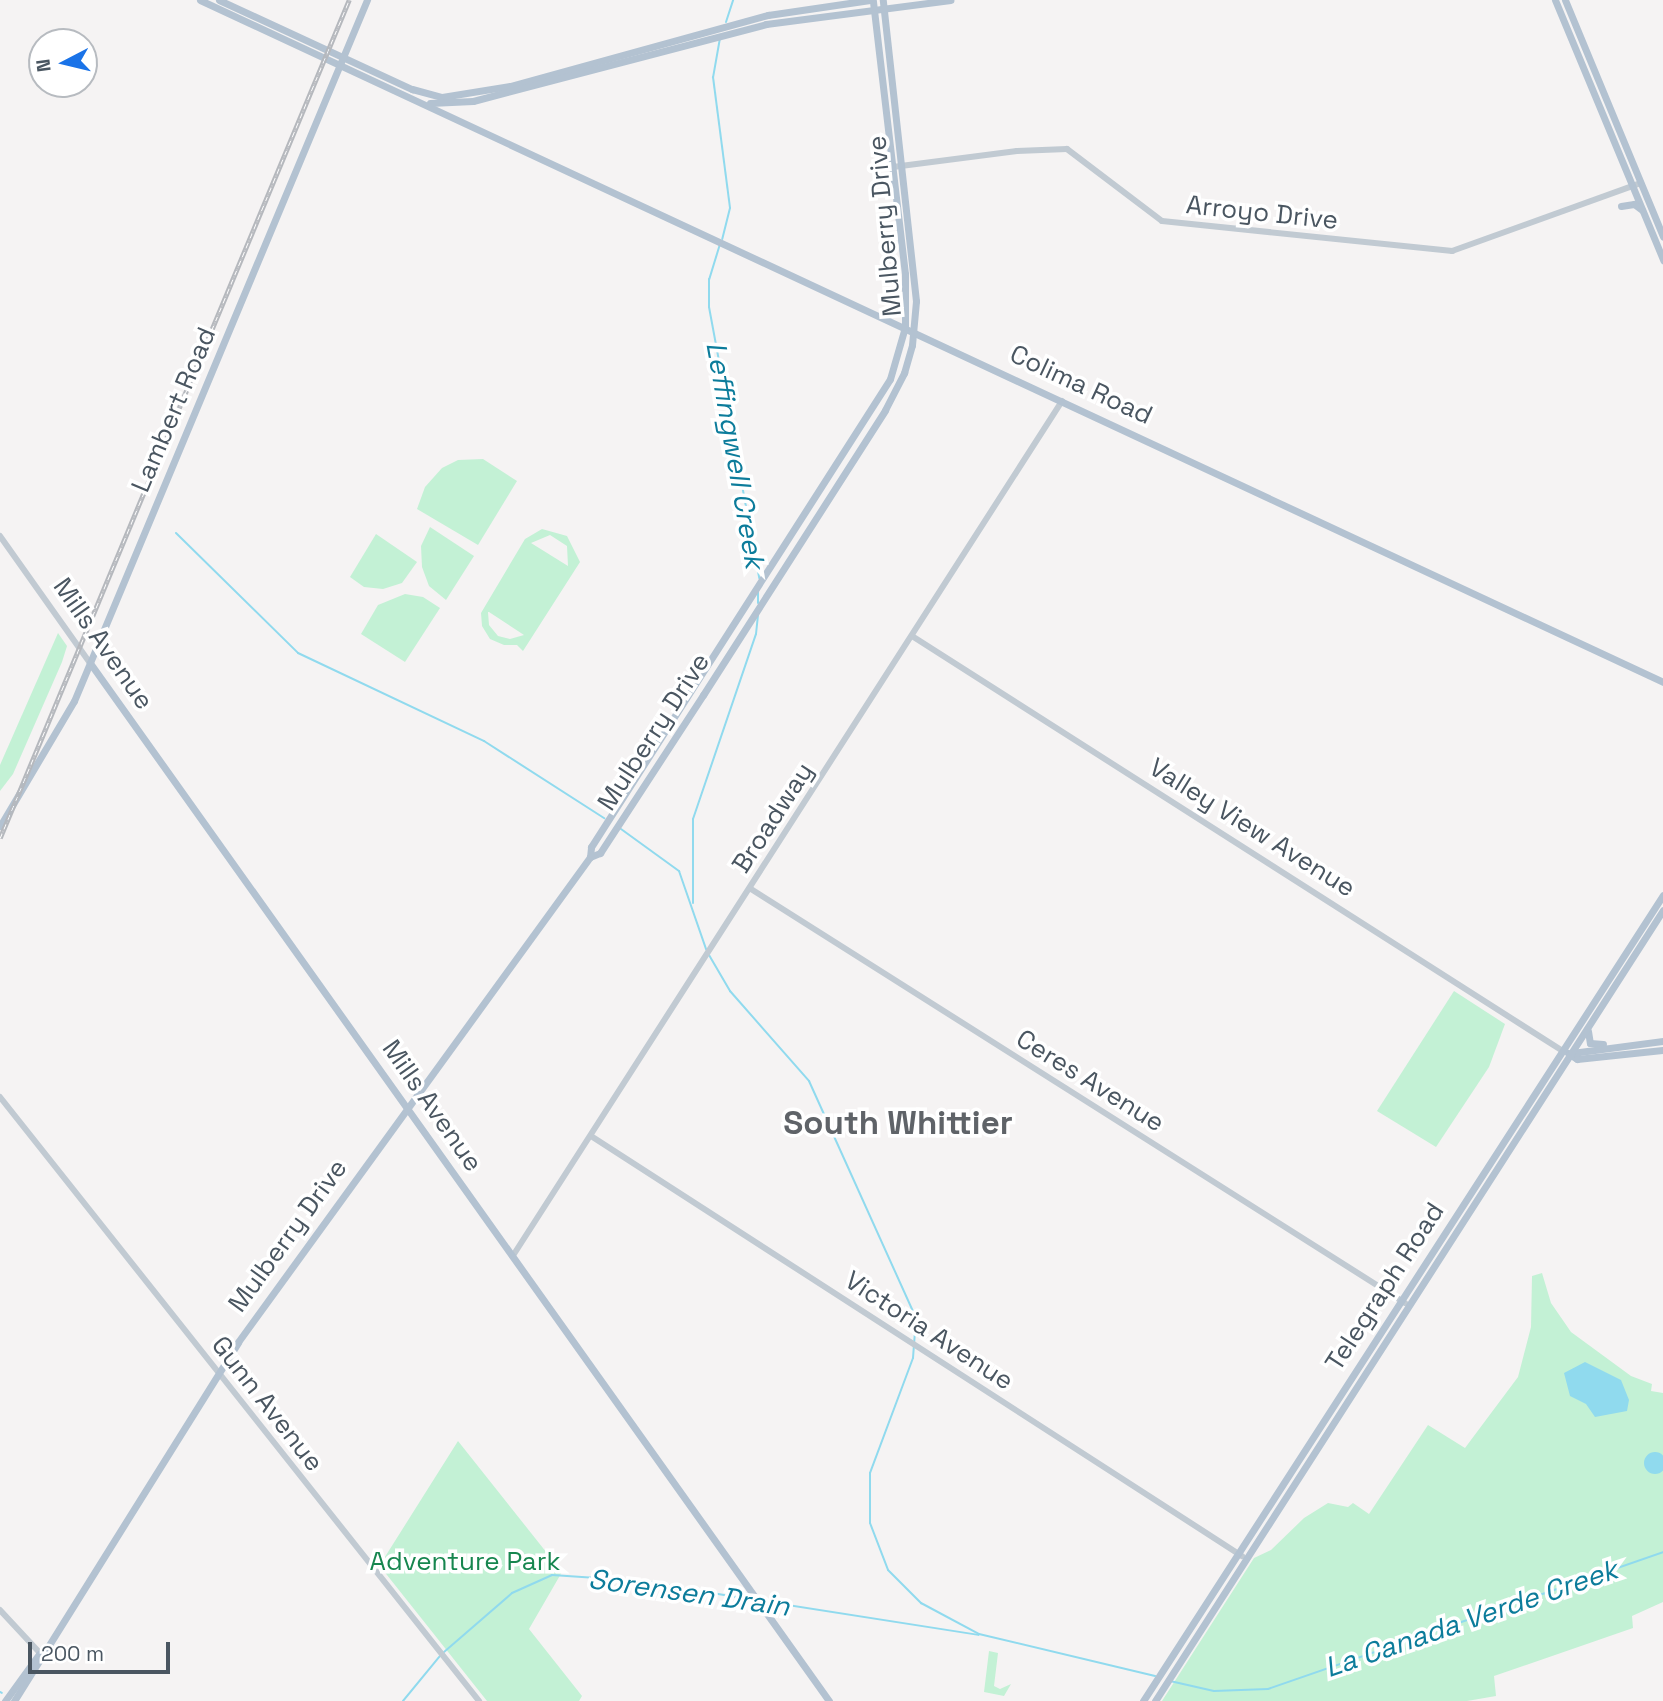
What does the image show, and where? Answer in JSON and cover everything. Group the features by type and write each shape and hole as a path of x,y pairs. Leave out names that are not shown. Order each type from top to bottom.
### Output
{"main road":[{"path":"200,0 344,56 428,99"},
{"path":"219,0 340,66 428,99 460,100 723,31 872,3 950,0"},
{"name":"Lambert Road","path":"0,826 56,738 90,663 367,0"},
{"path":"1555,0 1663,237"},
{"path":"1565,0 1637,185 1642,210 1663,260"},
{"name":"Mulberry Drive","path":"590,857 600,853 695,708 890,401 904,373 914,332 916,301 872,3"},
{"name":"Mulberry Drive","path":"5,1701 40,1653 217,1373 590,857 608,821 878,403 890,379 905,327 905,274 884,4"},
{"name":"Colima Road","path":"428,99 480,128 1663,682"},
{"path":"460,100 465,116 480,128"},
{"path":"1621,206 1634,204 1642,210"},
{"name":"Mills Avenue","path":"90,663 514,1254 829,1701"},
{"path":"695,708 711,675 709,665"},
{"name":"Telegraph Road","path":"1157,1698 1406,1303 1561,1050 1663,895"},
{"name":"Telegraph Road","path":"1143,1701 1238,1553 1591,1024 1663,910"},
{"path":"1591,1024 1590,1043 1616,1046"},
{"path":"1571,1054 1663,1041"},
{"name":"Valley View Avenue","path":"1561,1050 1577,1059 1663,1050"},
{"name":"Mulberry Drive","path":"14,1701 40,1653"}],"street":[{"name":"Arroyo Drive","path":"897,166 1067,149 1162,221 1452,251 1637,185"},
{"name":"Broadway","path":"514,1254 713,949 1062,401"},
{"name":"Mills Avenue","path":"0,536 90,663"},
{"name":"Valley View Avenue","path":"912,636 1561,1050"},
{"name":"Ceres Avenue","path":"751,889 1406,1303"},
{"name":"Gunn Avenue","path":"0,1097 479,1701"},
{"name":"Victoria Avenue","path":"591,1136 1246,1558"},
{"path":"0,1610 40,1653"}],"green space":[{"path":"483,459 517,481 478,545 417,509 425,487 442,468 458,460"},
{"path":"430,527 474,556 446,600 429,586 422,567 421,546"},
{"path":"542,529 567,536 580,562 523,651 517,645 504,645 490,639 482,626 481,613 525,539","holes":["550,535 567,546 568,566 531,543","489,612 524,635 510,639 498,636 489,625"]},
{"path":"376,534 417,562 402,583 383,589 364,587 350,577"},
{"path":"405,594 423,597 440,608 405,662 361,634 378,605"},
{"path":"58,633 67,646 62,662 13,774 0,791 0,765"},
{"path":"1454,991 1505,1024 1489,1067 1436,1147 1377,1111"},
{"path":"1542,1273 1551,1303 1571,1332 1631,1376 1652,1384 1651,1391 1663,1393 1663,1602 1632,1616 1633,1628 1494,1676 1496,1696 1467,1701 1162,1701 1254,1558 1271,1550 1304,1518 1328,1503 1348,1507 1353,1503 1369,1514 1428,1425 1465,1448 1518,1377 1531,1327 1532,1276"},
{"name":"Adventure Park","path":"458,1441 562,1572 529,1629 582,1696 579,1701 487,1701 383,1570 383,1560"},
{"path":"989,1651 998,1653 994,1686 1000,1689 1011,1684 1004,1696 984,1692"}],"water":[{"path":"1585,1362 1621,1380 1629,1400 1627,1411 1595,1417 1586,1404 1570,1396 1564,1373"},
{"path":"1655,1452 1665,1459 1666,1463 1659,1473 1655,1474 1645,1467 1644,1463 1651,1453"}],"waterway":[{"name":"Leffingwell Creek","path":"726,22 733,0"},
{"name":"Leffingwell Creek","path":"720,38 713,77 730,208 722,239"},
{"name":"Leffingwell Creek","path":"720,244 709,279 709,307 759,578"},
{"name":"La Canada Verde Creek","path":"176,533 298,653 484,741 604,818"},
{"name":"Leffingwell Creek","path":"758,591 758,603"},
{"name":"Leffingwell Creek","path":"693,903 693,819 756,634 758,615"},
{"name":"La Canada Verde Creek","path":"621,829 679,871 706,949"},
{"name":"La Canada Verde Creek","path":"709,955 730,991 809,1081 916,1318 913,1358 870,1473 870,1523 888,1570 921,1603 979,1634 1155,1676"},
{"name":"La Canada Verde Creek","path":"1170,1681 1214,1691 1268,1689 1663,1552"},
{"name":"Sorensen Drain","path":"444,1652 512,1593 552,1575 642,1581 753,1600"},
{"name":"Sorensen Drain","path":"762,1601 978,1635"},
{"name":"Sorensen Drain","path":"403,1701 440,1656"}],"railway":[{"path":"0,838 349,0"}],"district":[{"name":"South Whittier","path":"898,1124"}]}
